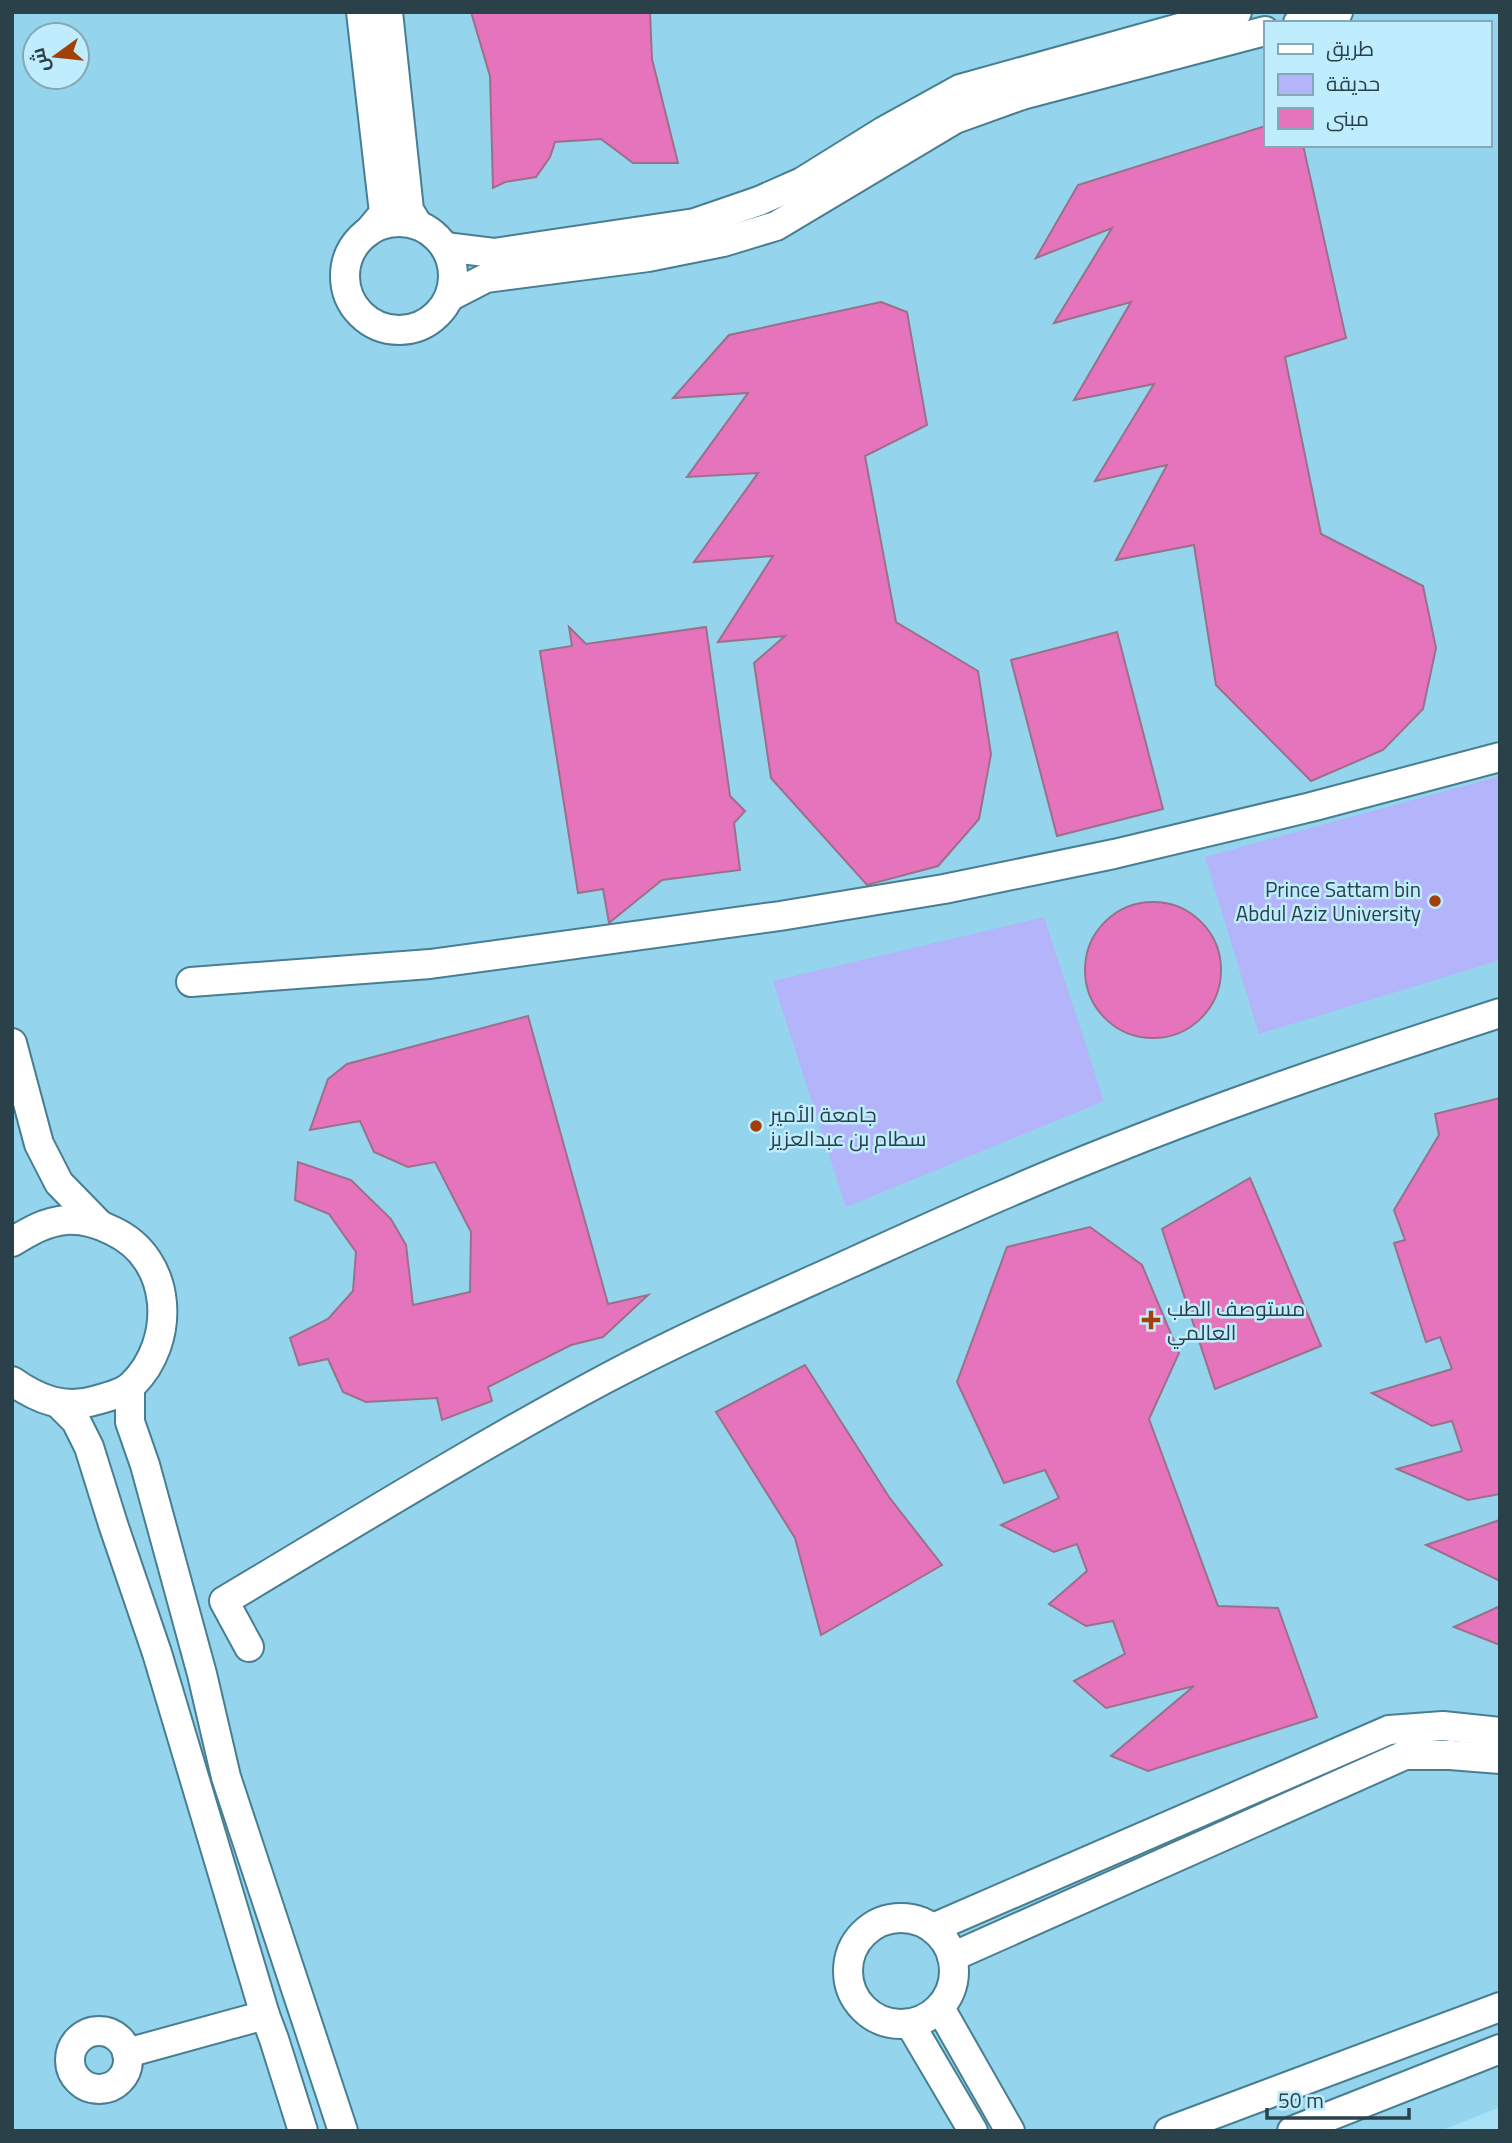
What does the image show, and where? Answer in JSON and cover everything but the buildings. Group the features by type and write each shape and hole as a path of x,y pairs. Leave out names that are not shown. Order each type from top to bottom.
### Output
{"street":[{"path":"361,12 384,213 355,245 348,261 345,280 350,298 359,313 374,324 392,330 410,330 427,323 440,312 449,297 453,280 452,263 445,247 433,234 418,225 401,222 384,224 368,232"},
{"path":"388,12 409,209 418,225"},
{"path":"445,247 494,253 695,223 759,201 802,182 884,131 960,89 1237,12"},
{"path":"1305,21 1338,12"},
{"path":"449,297 486,278 648,257 723,242 776,226 955,119 1022,95 1264,31"},
{"path":"191,982 430,964 780,916 944,889 1114,855 1500,757"},
{"path":"249,1647 224,1601 488,1444 605,1379 741,1312 978,1205 1108,1151 1244,1099 1500,1013"},
{"path":"12,1043 39,1144 59,1183 99,1224"},
{"path":"12,1242 37,1227 68,1220 99,1224 124,1236 144,1255 157,1279 164,1305 162,1333 152,1359 131,1387 86,1404 58,1403 31,1395 12,1381"},
{"path":"131,1387 130,1422 145,1465 226,1777 342,2131"},
{"path":"58,1403 76,1421 89,1447 157,1653 265,2015 303,2131"},
{"path":"933,1928 1389,1730 1443,1726 1500,1732"},
{"path":"952,1957 1405,1755 1500,1759"},
{"path":"196,1784 226,1777"},
{"path":"900,1917 917,1920 933,1928 945,1941 952,1957 954,1975 950,1993 940,2008 926,2018 910,2024 892,2024 876,2018 862,2008 852,1993 847,1976 855,1942 867,1929 882,1920 900,1917"},
{"path":"1169,2131 1500,2007"},
{"path":"940,2008 1010,2131"},
{"path":"127,2053 265,2015"},
{"path":"910,2024 973,2131"},
{"path":"1292,2131 1500,2049"}],"shaded area":[{"name":"جامعة الأمير سطام بن عبدالعزيز","path":"12,12 1500,12 1500,2107 1440,2131 12,2131"}],"green space":[{"path":"1500,776 1500,960 1259,1034 1205,857"},
{"path":"1044,917 1104,1101 846,1207 773,981"}],"place":[{"name":"Prince Sattam bin Abdul Aziz University","path":"1435,901"},
{"name":"جامعة الأمير سطام بن عبدالعزيز","path":"756,1126"},
{"name":"مستوصف الطب العالمي","path":"1151,1320"}]}
